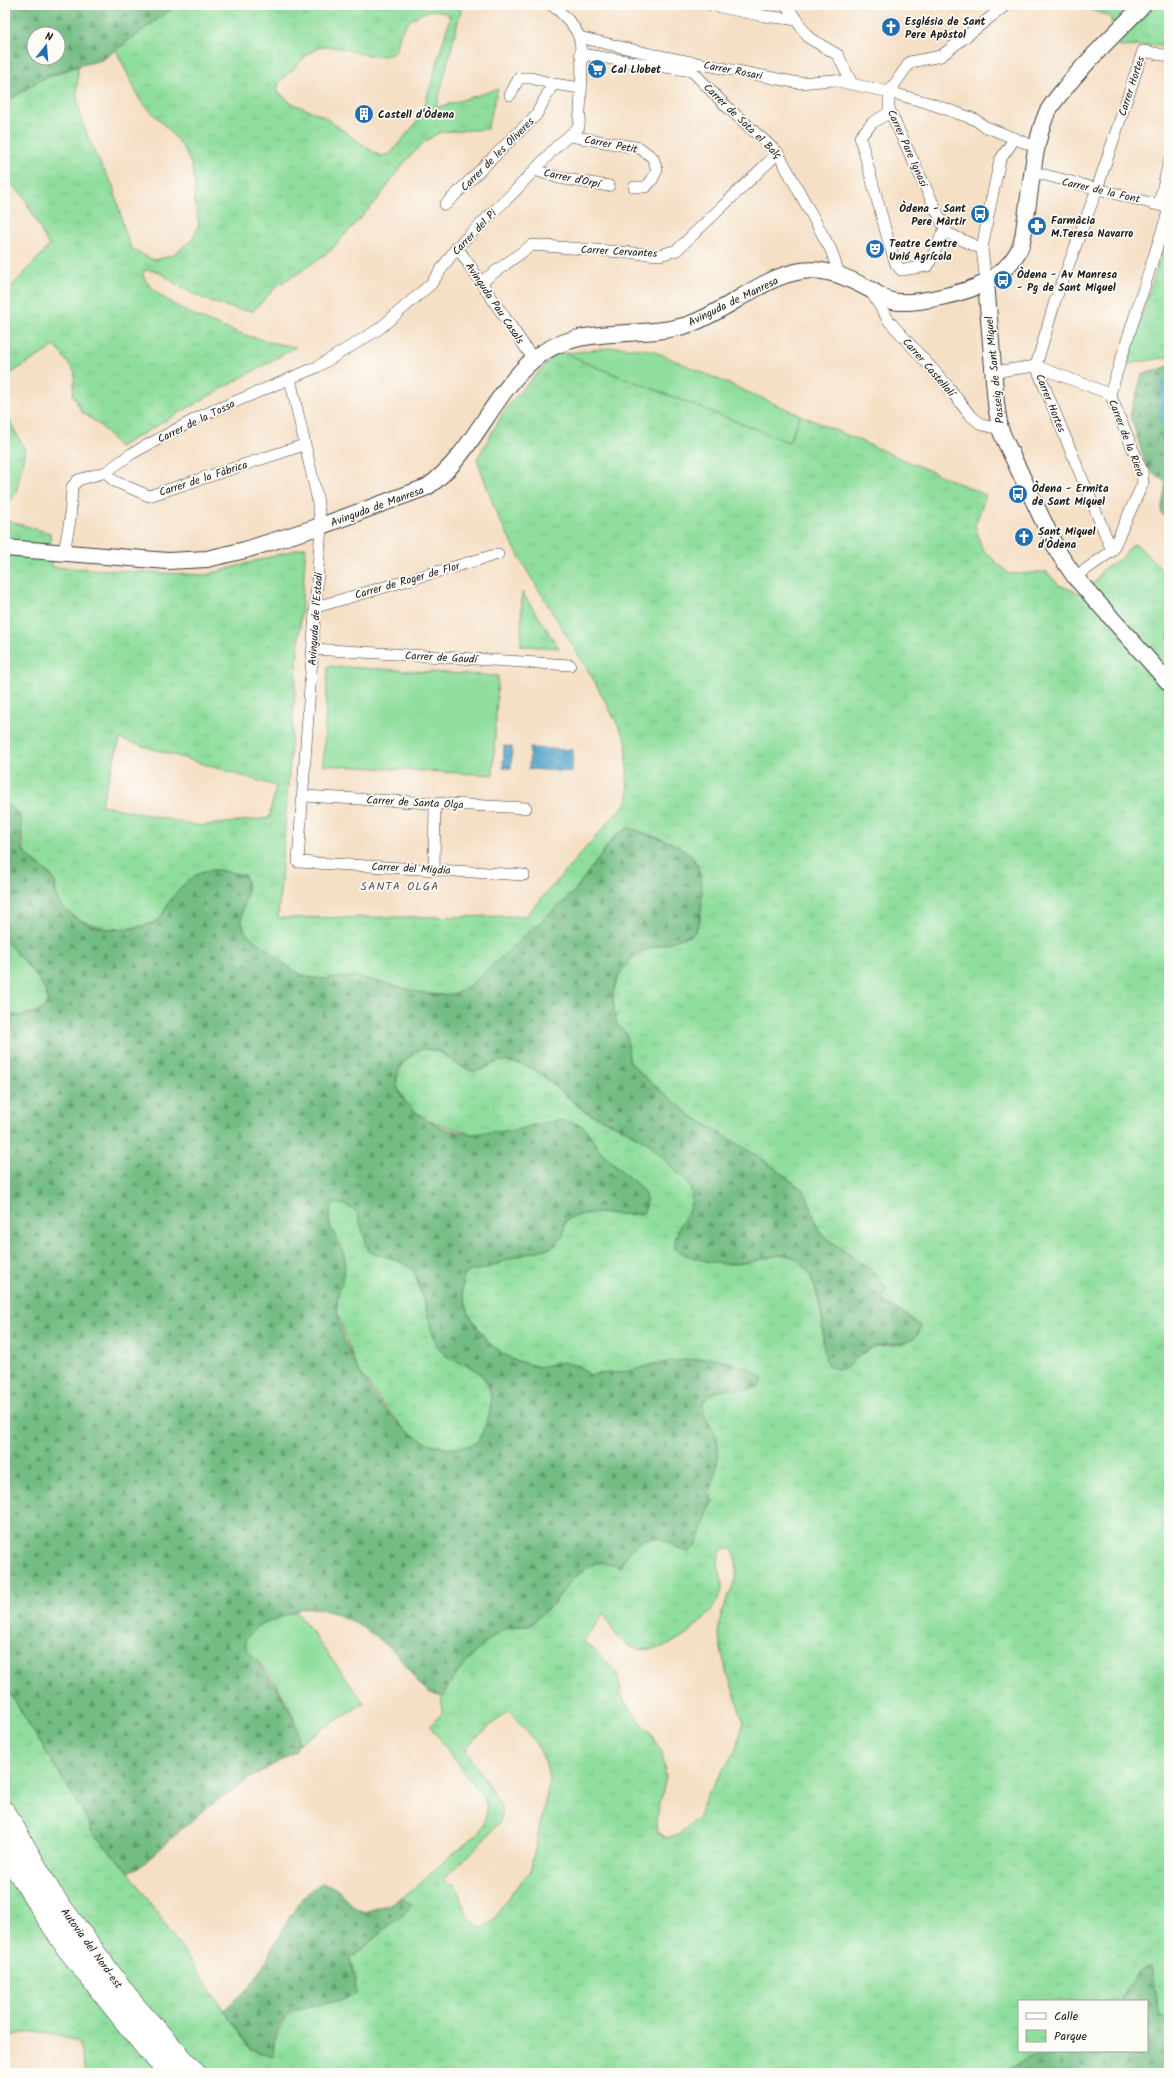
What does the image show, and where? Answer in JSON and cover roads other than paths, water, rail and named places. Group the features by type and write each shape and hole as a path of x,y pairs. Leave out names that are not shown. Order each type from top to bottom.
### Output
{"highway":[{"name":"Autovia del Nord-est","path":"5,1812 51,1893 133,2004 195,2073"},
{"name":"Autovia del Nord-est","path":"5,1851 66,1947 147,2049 169,2073"}],"street":[{"path":"551,5 559,9 579,37"},
{"path":"711,5 764,16 798,20"},
{"path":"786,5 798,20 809,38 838,55 852,84"},
{"path":"889,92 910,62 941,56 1006,5"},
{"name":"Avinguda de Manresa","path":"5,548 168,561 206,559 245,550 321,526 415,493 440,478 454,462 501,396 534,360 549,348 602,334 661,330 689,324 776,279 799,272 819,270 840,274 892,302 914,301 944,296 986,282 1014,259 1020,247 1038,148 1046,114 1080,70 1143,5"},
{"name":"Carrer del Pi","path":"290,379 317,367 379,329 431,284 457,247 556,147 579,127 581,88 579,37"},
{"name":"Carrer Rosari","path":"579,37 655,56 799,83 833,80 889,92 929,103 974,119 984,126 1038,148"},
{"name":"Carrer Hortes","path":"1112,551 1036,366 1055,301 1097,189 1143,51 1169,56"},
{"name":"Carrer de Sota el Balç","path":"580,54 692,71 724,104 778,153 831,250 840,274"},
{"path":"510,95 519,78 531,78 553,84 581,88"},
{"name":"Carrer de les Oliveres","path":"446,205 536,115 553,84"},
{"name":"Carrer Pare Ignasi","path":"889,92 890,112 944,228"},
{"path":"890,112 872,123 860,137 889,243 896,264 900,270 928,266 944,228"},
{"name":"Carrer Petit","path":"570,136 640,148 653,158 656,170 652,180 646,187 634,187"},
{"path":"986,282 982,249 1000,160 1015,138"},
{"name":"Carrer Cervantes","path":"481,282 532,245 660,255 677,250 778,153"},
{"name":"Carrer de la Riera","path":"1112,551 1143,483 1142,471 1110,394 1166,207 1169,161"},
{"name":"Carrer d'Orpí","path":"534,170 559,178 610,186"},
{"name":"Carrer de la Font","path":"1034,172 1166,207"},
{"path":"944,228 947,233 982,249"},
{"name":"Avinguda Pau Casals","path":"457,247 534,360"},
{"name":"Passeig de Sant Miquel","path":"986,282 993,372 1000,429 1058,552 1075,576 1169,683"},
{"name":"Carrer Castellolí","path":"870,289 889,321 947,385 969,414 982,425 1000,429"},
{"path":"993,372 1036,366 1110,394"},
{"name":"Avinguda de l'Estadi","path":"290,379 317,497 321,526 298,862"},
{"name":"Carrer de la Tossa","path":"64,552 70,520 72,487 78,480 106,472 131,454 201,416 290,379"},
{"name":"Carrer de la Fàbrica","path":"106,472 114,481 149,496 304,445"},
{"path":"1075,576 1112,551"},
{"name":"Carrer de Roger de Flor","path":"316,607 498,554"},
{"name":"Carrer de Gaudí","path":"313,649 570,665"},
{"name":"Carrer de Santa Olga","path":"303,796 526,808"},
{"path":"434,870 435,803"},
{"name":"Carrer del Migdia","path":"298,862 524,875"}],"water":[{"path":"504,746 512,747 511,768 503,768"},
{"path":"530,748 573,750 572,772 529,769"}],"waterway":[{"path":"1163,382 1161,419 1169,430"}],"place":[{"name":"Església de Sant Pere Apòstol","path":"891,27"},
{"name":"Cal Llobet","path":"597,69"},
{"name":"Castell d'Òdena","path":"364,114"},
{"name":"Òdena - Sant Pere Màrtir","path":"980,214"},
{"name":"Farmàcia M.Teresa Navarro","path":"1037,226"},
{"name":"Teatre Centre Unió Agrícola","path":"875,249"},
{"name":"Òdena - Av Manresa - Pg de Sant Miquel","path":"1003,280"},
{"name":"Òdena - Ermita de Sant Miquel","path":"1018,494"},
{"name":"Sant Miquel d'Òdena","path":"1024,537"}],"district":[{"name":"SANTA OLGA","path":"400,886"}]}
